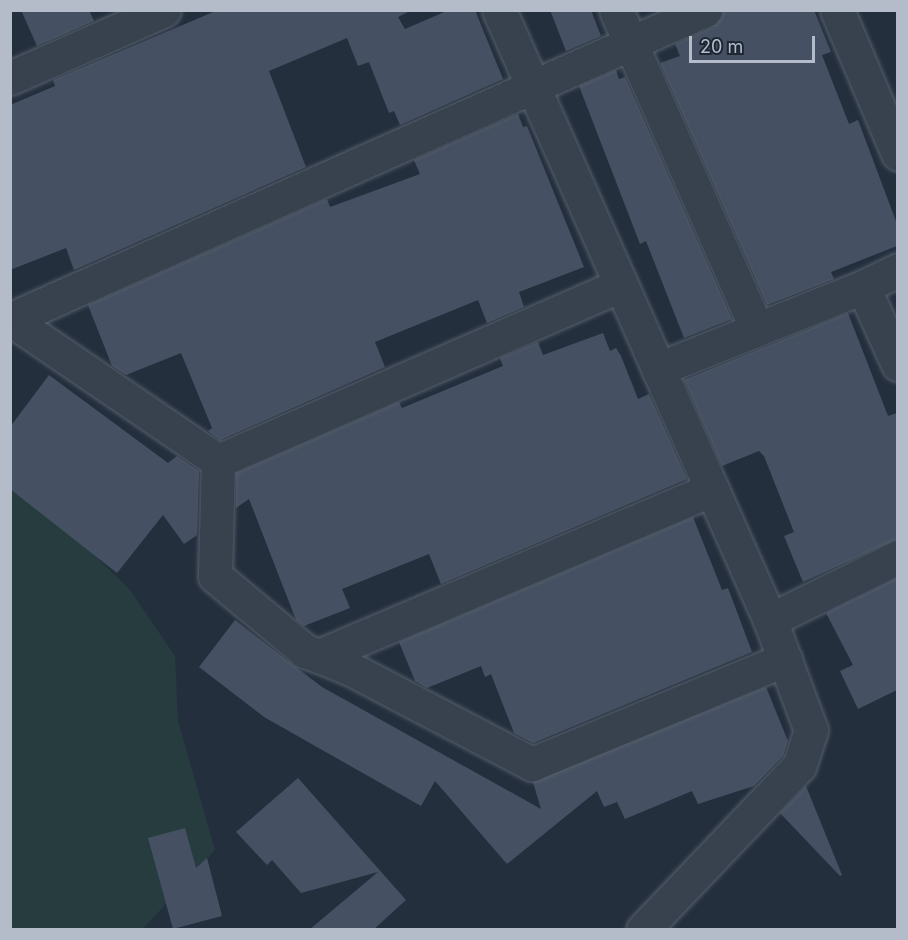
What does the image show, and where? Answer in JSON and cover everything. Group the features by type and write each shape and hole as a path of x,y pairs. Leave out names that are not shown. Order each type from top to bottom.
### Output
{"street":[{"path":"10,78 164,10"},
{"path":"499,10 770,620 812,730 799,766 643,930"},
{"path":"616,10 757,329"},
{"path":"11,319 705,10"},
{"path":"837,10 897,154"},
{"path":"658,369 897,270"},
{"path":"218,461 621,285"},
{"path":"863,286 897,364"},
{"path":"11,319 218,461"},
{"path":"218,461 215,576 305,651 349,668 532,764 785,659"},
{"path":"319,656 712,489"},
{"path":"770,620 897,557"}],"green space":[{"path":"10,472 130,590 175,656 178,721 215,850 143,929 11,929"}],"building":[{"path":"21,10 89,10 94,21 37,46"},
{"path":"218,10 412,10 398,17 405,29 449,10 475,10 503,79 400,125 394,111 389,113 369,62 358,66 347,38 269,71 306,167 74,270 66,248 10,270 10,105 55,86 53,80"},
{"path":"550,10 591,10 601,36 566,51"},
{"path":"723,10 814,10 831,52 822,55 849,124 858,120 897,224 897,246 831,272 834,279 767,305 660,63 680,56 675,44 713,27"},
{"path":"616,70 619,79 625,77 732,319 684,338 646,241 640,244 579,86"},
{"path":"518,114 523,127 527,126 584,267 519,292 524,307 487,323 478,300 375,342 385,367 220,440 208,431 212,428 181,353 126,375 112,366 88,305 327,199 330,207 420,174 414,160"},
{"path":"848,313 888,416 897,413 897,539 803,582 784,536 794,532 764,456 759,451 722,466 684,380"},
{"path":"603,333 610,351 616,348 621,356 638,399 649,394 687,479 441,584 429,554 342,589 350,608 304,626 296,620 249,499 236,508 236,473 399,402 402,408 503,366 500,358 538,342 543,355"},
{"path":"49,375 168,463 177,456 199,471 197,535 184,544 163,515 117,573 10,489 10,427"},
{"path":"693,517 722,590 728,588 752,652 533,743 514,733 491,674 485,677 481,666 427,688 415,681 399,642"},
{"path":"897,578 897,690 858,709 840,671 853,665 826,613"},
{"path":"235,620 322,687 541,809 533,782 766,687 788,741 783,756 754,786 698,804 692,791 625,819 617,802 604,807 597,791 507,864 435,781 421,806 264,717 199,667"},
{"path":"298,778 406,900 373,930 309,930 378,872 301,893 272,860 267,865 236,832"},
{"path":"806,786 842,875 840,876 780,813"},
{"path":"185,828 196,868 207,858 222,916 173,929 148,838"}]}
